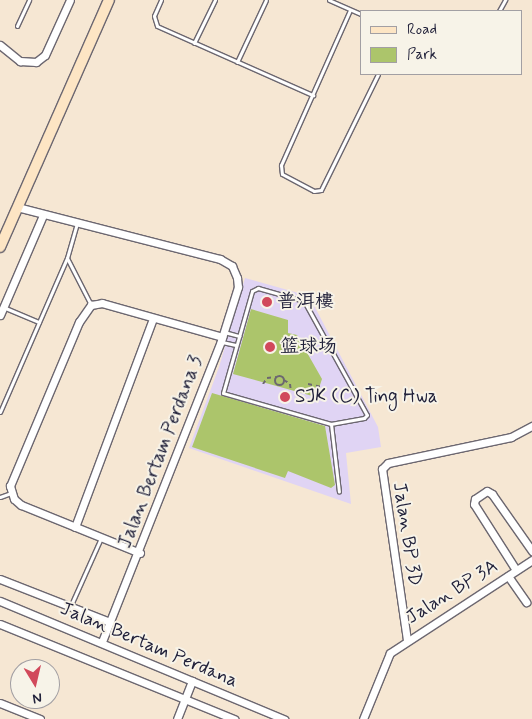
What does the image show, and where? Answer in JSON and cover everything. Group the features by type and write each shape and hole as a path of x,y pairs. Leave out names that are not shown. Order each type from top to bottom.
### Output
{"main road":[{"path":"0,247 109,0"}],"street":[{"path":"0,45 20,61 36,62 45,55 70,0"},
{"path":"17,207 77,224"},
{"path":"0,315 43,215"},
{"name":"Jalan Bertam Perdana 3","path":"77,224 220,259 235,271 238,287 222,337 140,553 102,642"},
{"path":"140,553 75,527 12,496 10,486 79,322 91,305 102,303 222,337"},
{"path":"75,527 153,318"},
{"name":"Jalan BP 3D","path":"407,640 382,470 388,463 511,437 532,426"},
{"path":"516,570 474,504 475,499 487,491 492,494 532,551"},
{"name":"Jalan BP 3A","path":"363,719 390,653 407,640 532,560"},
{"path":"508,576 526,602"},
{"path":"0,579 110,622"},
{"name":"Jalan Bertam Perdana","path":"0,601 284,719"},
{"path":"0,624 234,719"},
{"path":"176,719 192,681"},
{"path":"0,703 40,719"}],"lane":[{"path":"17,26 29,0"},
{"path":"161,0 154,16 157,26 313,95"},
{"path":"194,43 214,0"},
{"path":"237,62 266,0"},
{"path":"329,0 360,14"},
{"path":"350,10 280,169 282,174 318,191 324,188 378,75"},
{"path":"0,412 67,258 77,224"},
{"path":"67,258 91,305"},
{"path":"258,288 304,301 366,414 364,418 331,424 223,393 236,345 252,291 258,288"},
{"path":"4,307 39,322"},
{"path":"222,337 239,336"},
{"path":"222,337 236,345"},
{"path":"331,424 339,492"},
{"path":"0,497 12,496"},
{"path":"71,606 101,537"}],"path":[{"path":"262,384 267,378 281,375 290,384 291,392"},
{"path":"276,377 278,384 284,380"},
{"path":"308,384 322,388"}],"shaded area":[{"name":"SJK (C) Ting Hwa","path":"245,278 309,296 378,427 381,447 346,453 351,504 189,448 219,367"}],"green space":[{"path":"251,309 288,320 288,333 297,335 322,379 316,397 233,374"},
{"path":"212,393 325,426 335,485 331,488 288,471 285,478 192,447"}],"place":[{"name":"普洱樓","path":"267,302"},
{"name":"篮球场","path":"270,347"},
{"name":"SJK (C) Ting Hwa","path":"285,397"}]}
